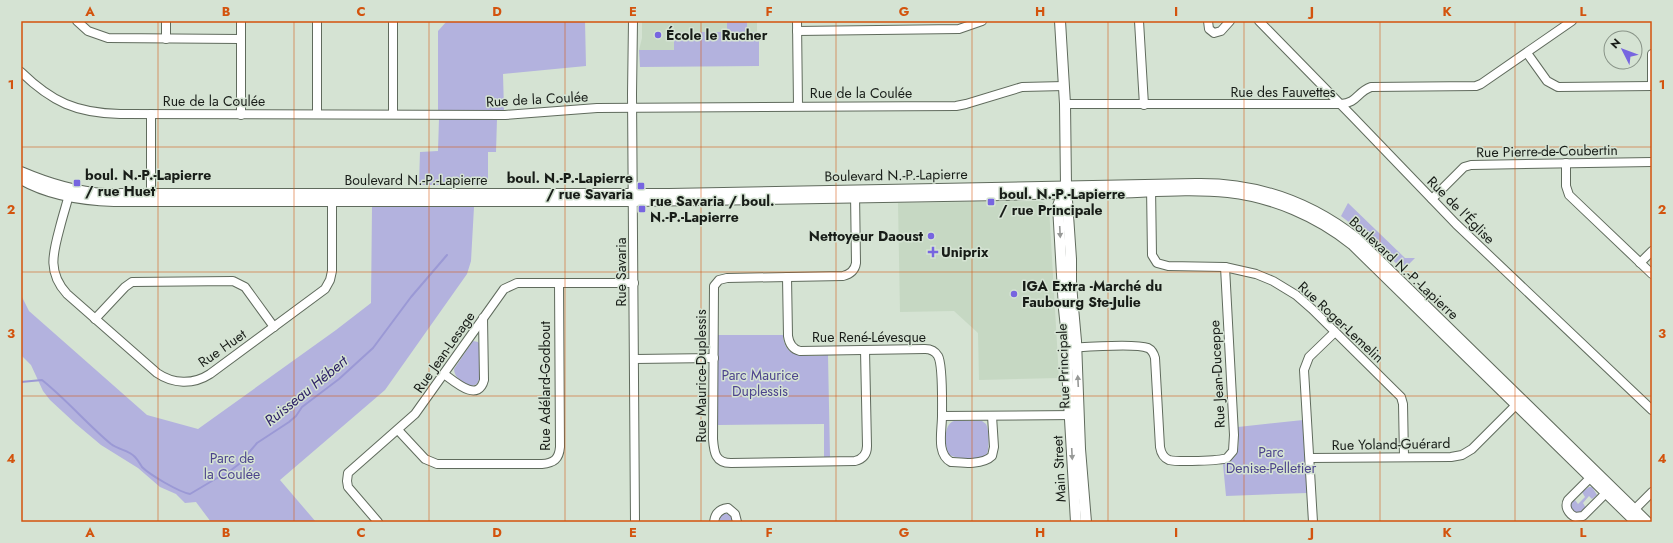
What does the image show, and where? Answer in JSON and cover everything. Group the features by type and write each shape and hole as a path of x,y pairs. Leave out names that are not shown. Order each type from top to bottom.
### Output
{"street":[{"path":"77,21 88,31 97,36 108,38 240,39"},
{"path":"166,21 166,39"},
{"path":"241,21 241,115"},
{"path":"317,21 317,114"},
{"path":"393,21 393,114"},
{"name":"Rue Savaria","path":"633,21 632,108 635,522"},
{"path":"797,21 798,106"},
{"path":"1060,21 1064,86"},
{"path":"1139,21 1144,105"},
{"path":"1208,21 1209,29 1214,33 1221,31 1230,21"},
{"name":"Rue de l'Église","path":"1259,21 1456,224 1652,410"},
{"name":"Rue des Fauvettes","path":"1065,104 1341,104 1351,102 1362,92 1371,87 1478,85 1572,21"},
{"path":"797,31 958,29 977,22"},
{"path":"1527,53 1547,81 1558,87 1652,86 1652,54"},
{"name":"Rue de la Coulée","path":"21,72 49,96 78,109 103,114 506,115 580,109 961,105 1022,87 1064,86"},
{"name":"Rue Principale","path":"1064,86 1065,191 1071,259 1072,348 1067,368 1074,415"},
{"path":"151,114 151,197"},
{"name":"Rue Pierre-de-Coubertin","path":"1432,199 1464,167 1471,165 1652,162"},
{"path":"1566,164 1566,186 1569,195 1652,274"},
{"name":"Boulevard N.-P.-Lapierre","path":"21,172 69,193"},
{"name":"Boulevard N.-P.-Lapierre","path":"21,179 53,192 151,197 633,197 1151,189 1245,194 1288,207 1325,225 1346,240 1366,257 1519,402 1593,474 1633,516"},
{"name":"Rue Roger-Lemelin","path":"1151,189 1152,255 1157,263 1168,266 1225,267 1256,274 1283,287 1300,298 1402,398 1404,457"},
{"name":"Rue Huet","path":"69,193 54,249 53,268 63,289 157,373 165,378 181,382 200,380 206,377 322,291 329,283 332,271 332,197"},
{"name":"Rue Maurice-Duplessis","path":"855,194 856,263 852,272 843,276 727,278 717,281 714,286 714,446 715,454 719,460 727,463 855,461 863,457 867,450 865,350"},
{"path":"1640,263 1652,251"},
{"name":"Rue Jean-Duceppe","path":"1072,348 1136,346 1149,349 1155,358 1160,447 1163,455 1170,460 1211,460 1227,458 1234,451 1234,435 1225,267"},
{"name":"Rue René-Lévesque","path":"787,277 788,336 789,342 793,348 800,351 925,349 936,353 940,362 942,453 950,461 984,461 992,456 994,447 992,416"},
{"path":"95,319 122,289 132,282 233,281 245,286 274,327"},
{"name":"Rue Jean-Lesage","path":"378,522 348,487 347,479 350,471 415,414 501,292 510,285 517,283 634,283"},
{"name":"Rue Adélard-Godbout","path":"398,430 425,460 434,464 542,464 551,463 556,460 559,456 560,447 559,283"},
{"path":"444,374 469,391 477,390 482,385 484,380 483,318"},
{"path":"1313,522 1305,365 1309,357 1335,332"},
{"path":"635,358 714,358"},
{"name":"Rue Yoland-Guérard","path":"1310,458 1451,457 1465,454 1472,450 1519,402"},
{"path":"942,416 1074,415"},
{"name":"Main Street","path":"1074,415 1076,522"},
{"name":"Main Street","path":"1074,415 1086,522"},
{"path":"1593,474 1568,500 1566,506 1570,513 1578,518 1583,516 1606,493"},
{"name":"Boulevard N.-P.-Lapierre","path":"1593,474 1606,493 1633,516 1647,522"},
{"path":"1633,516 1652,492"},
{"path":"714,522 717,512 728,508 736,514 737,522"}],"shaded area":[{"name":"École le Rucher","path":"642,21 757,21 757,32 674,32 674,50 639,50 642,38"},
{"path":"1043,202 1049,207 1059,378 979,380 978,333 954,311 900,312 898,203"}],"green space":[{"path":"447,21 585,21 586,66 503,74 504,110 438,110 438,31"},
{"path":"727,22 747,22 747,32 759,32 759,66 640,67 639,50 674,50 674,32 727,32"},
{"path":"439,119 497,119 496,152 488,152 488,185 419,185 420,152 438,151"},
{"path":"1348,203 1405,258 1415,258 1403,270 1373,241 1341,216"},
{"name":"Parc de la Coulée","path":"372,207 474,207 471,261 467,274 385,390 280,480 316,522 211,522 196,502 185,503 176,494 160,487 138,468 101,445 76,424 50,400 43,391 31,365 21,355 21,295 29,311 147,415 198,429 336,330 371,303"},
{"name":"Parc Maurice Duplessis","path":"718,335 783,335 784,343 793,353 806,356 828,355 830,457 824,457 824,424 718,425"},
{"path":"473,341 478,342 480,345 480,377 477,384 472,386 460,380 454,372 454,369"},
{"name":"Parc Denise-Pelletier","path":"1303,420 1307,493 1226,496 1223,464 1234,458 1237,454 1239,445 1238,427"},
{"path":"954,421 982,421 986,424 989,440 986,455 979,458 967,458 955,457 948,454 946,445 946,430 950,423"},
{"path":"1589,487 1592,487 1597,495 1592,499 1589,496 1583,503 1586,508 1583,512 1574,512 1571,508 1571,502 1575,500 1578,504 1585,497 1582,492"},
{"path":"724,513 731,515 733,522 719,522 720,516"}],"waterway":[{"name":"Ruisseau Hébert","path":"21,382 42,380 111,444 133,455 142,467 158,479 172,487 190,494 226,474 239,464 257,443 289,422 296,416 302,407 339,379 373,348 411,297 447,255"}],"place":[{"name":"École le Rucher","path":"658,35"},
{"name":"boul. N.-P.-Lapierre / rue Huet","path":"77,183"},
{"name":"boul. N.-P.-Lapierre / rue Savaria","path":"641,186"},
{"name":"boul. N.-P.-Lapierre / rue Principale","path":"991,202"},
{"name":"rue Savaria / boul. N.-P.-Lapierre","path":"642,209"},
{"name":"Nettoyeur Daoust","path":"931,236"},
{"name":"Uniprix","path":"933,252"},
{"name":"IGA Extra -Marché du Faubourg Ste-Julie","path":"1014,294"}]}
